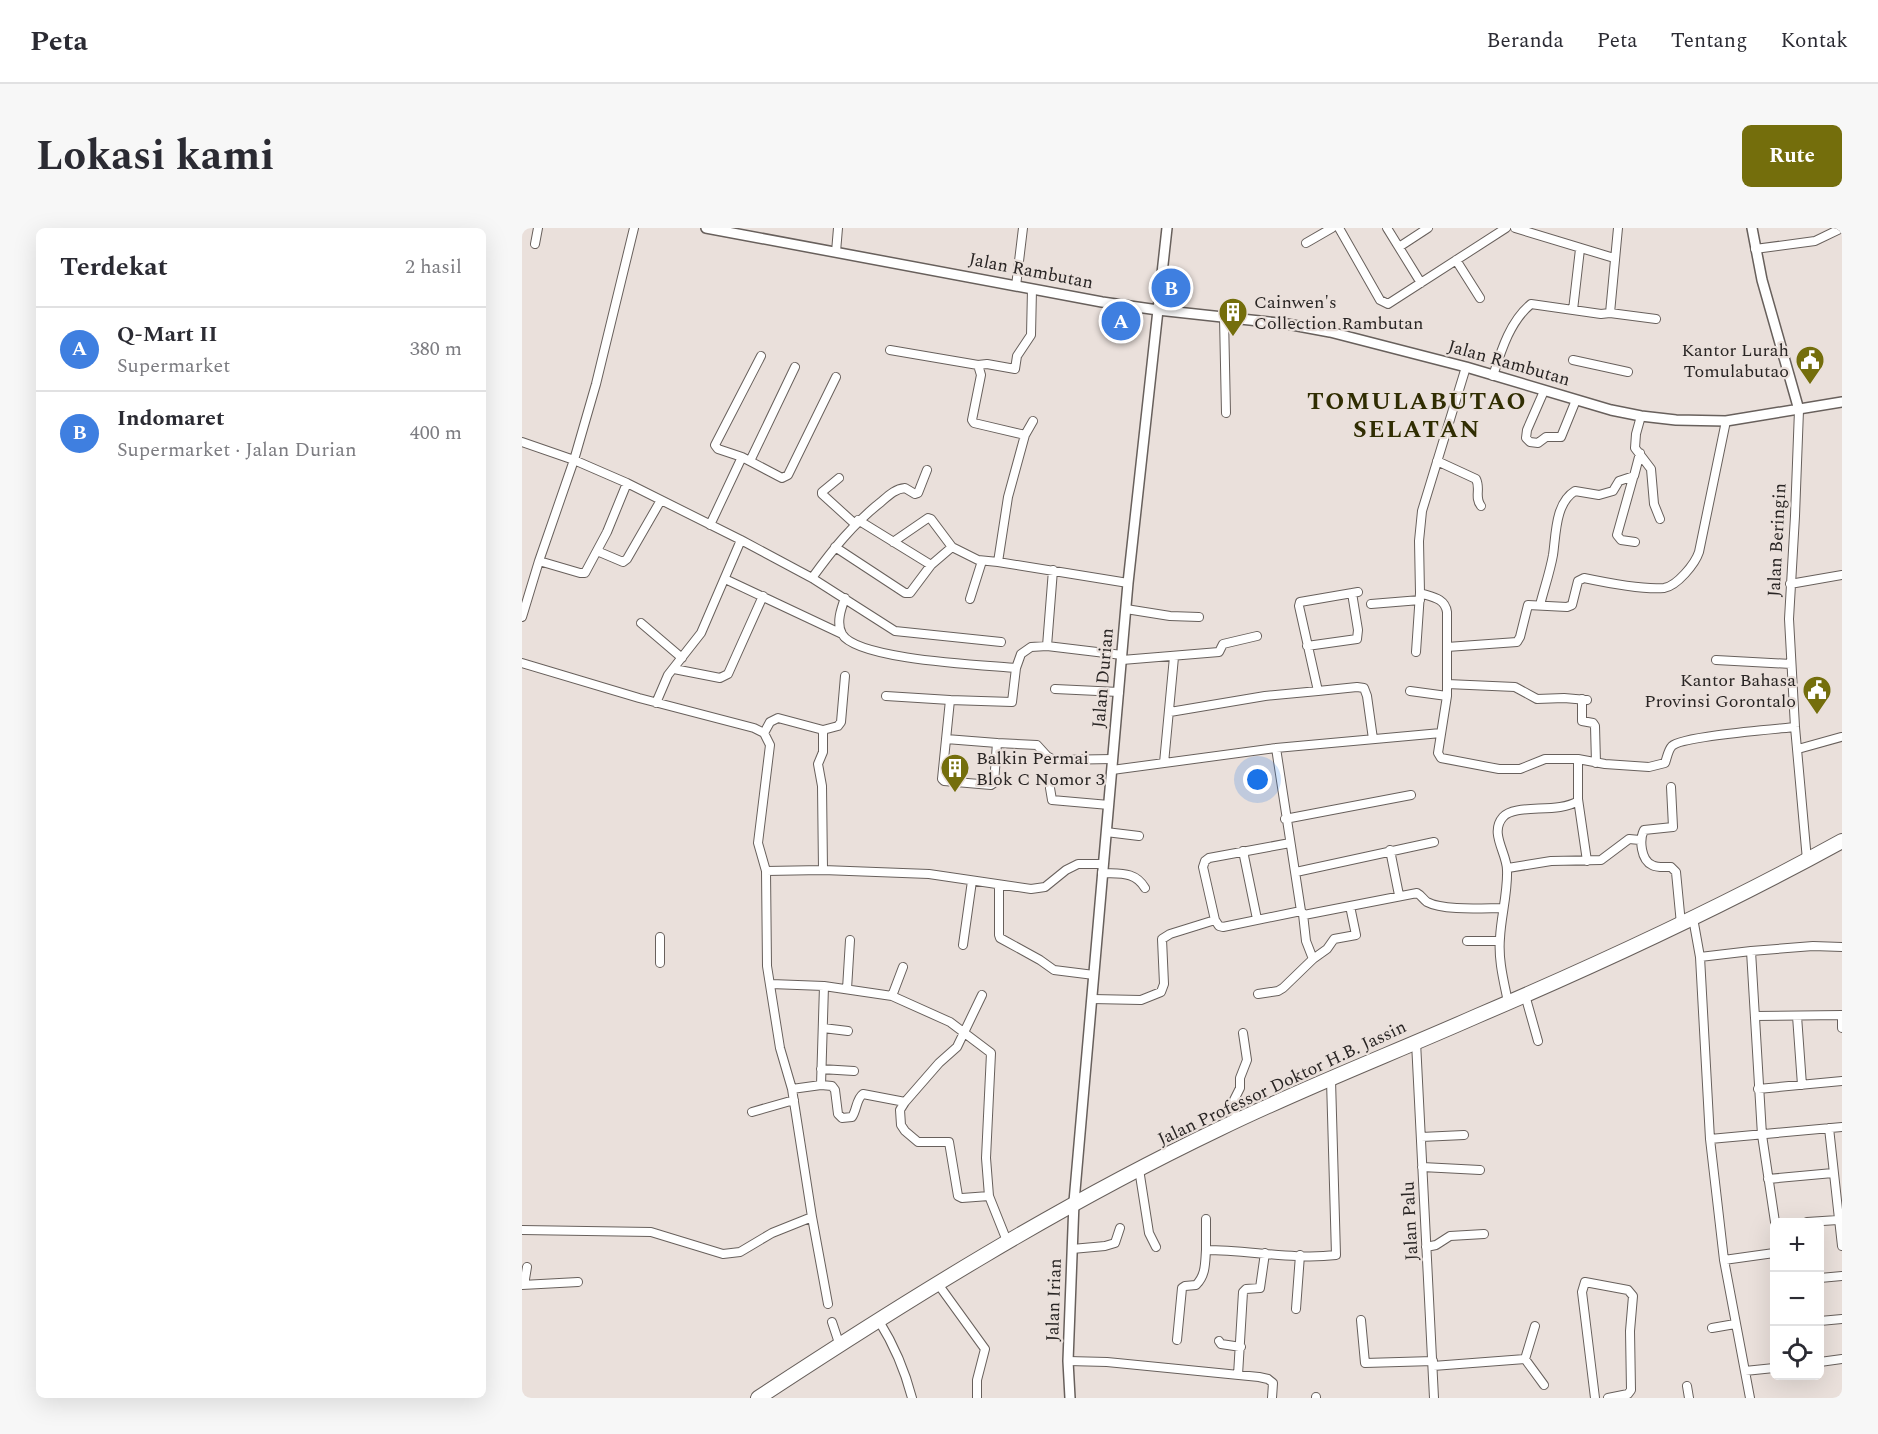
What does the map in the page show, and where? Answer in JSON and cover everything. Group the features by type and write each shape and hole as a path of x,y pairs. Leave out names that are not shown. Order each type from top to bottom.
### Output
{"highway":[{"name":"Jalan Professor Doktor H.B. Jassin","path":"761,1397 1007,1241 1074,1202 1236,1121 1525,995 1687,921 1842,841"}],"street":[{"path":"535,244 538,228"},
{"path":"522,617 574,460 596,384 634,228"},
{"name":"Jalan Rambutan","path":"706,228 1032,289 1158,310 1287,324 1330,332 1625,414 1685,421 1726,421 1842,402"},
{"path":"836,252 838,228"},
{"path":"1016,286 1023,228"},
{"name":"Jalan Durian","path":"1074,1202 1128,583 1167,228"},
{"path":"1306,243 1332,228"},
{"path":"1339,228 1380,300 1388,304 1506,228"},
{"path":"1387,228 1421,283"},
{"path":"1398,247 1428,228"},
{"path":"1515,228 1614,258"},
{"path":"1610,313 1618,228"},
{"name":"Jalan Beringin","path":"1752,228 1755,249 1799,410 1796,516 1789,619 1795,727 1807,860"},
{"path":"1755,249 1820,239 1842,228"},
{"path":"1573,310 1580,249"},
{"path":"1456,260 1480,298"},
{"path":"890,350 1015,369 1017,356 1031,334 1032,289"},
{"path":"1493,376 1508,333 1533,303 1656,319"},
{"path":"1224,317 1226,412"},
{"path":"760,356 715,445 718,449 742,457 778,476 785,477 836,377"},
{"path":"1573,360 1628,372"},
{"path":"978,365 981,375 972,420 974,423 1025,435"},
{"path":"750,461 795,367"},
{"path":"1416,652 1422,511 1466,368"},
{"path":"1544,391 1527,430 1526,438 1530,441 1538,443 1546,437 1561,437 1576,400"},
{"path":"1641,416 1635,448 1651,469 1654,504 1660,519"},
{"path":"998,562 1004,514 1025,435 1033,421"},
{"path":"1447,647 1517,642 1526,607 1531,604 1567,608 1572,606 1578,581 1584,578 1666,588 1692,566 1700,552 1726,421"},
{"path":"522,442 574,460 627,483 741,540 812,578 892,629 900,632 1000,642"},
{"path":"1635,542 1621,540 1617,535 1640,453"},
{"path":"710,525 742,457"},
{"path":"1437,461 1476,479 1477,498 1481,506"},
{"path":"812,578 856,522 896,490 905,488 915,494 918,493 927,470"},
{"path":"839,478 822,494 856,522 931,566"},
{"path":"1540,605 1552,556 1557,523 1567,497 1575,491 1592,495 1609,492 1615,489 1618,480 1633,478"},
{"path":"539,561 583,573 588,569 607,532 627,483"},
{"path":"597,552 623,562 627,559 661,500"},
{"path":"893,542 928,518 952,547 970,558 1128,583"},
{"path":"656,703 668,675 701,633 741,540"},
{"path":"835,547 905,593 910,592 931,566 952,547"},
{"path":"970,599 982,561"},
{"path":"1047,646 1053,570"},
{"path":"1790,584 1842,575"},
{"path":"726,579 842,634 855,645 871,651 931,660 1016,668"},
{"path":"1307,646 1357,639 1355,593 1300,602 1307,646 1318,691"},
{"path":"674,669 720,678 728,674 763,596"},
{"path":"1371,604 1420,596 1436,598 1446,607 1447,684 1438,753 1441,758 1486,768 1520,769 1545,759 1578,759 1596,763 1656,767 1665,763 1671,746 1677,742 1795,727"},
{"path":"842,634 839,616 845,598"},
{"path":"1126,609 1170,616 1199,617"},
{"path":"641,623 682,658"},
{"path":"886,696 1012,702 1016,668 1021,654 1036,646 1122,657 1174,657 1201,652 1219,652 1223,644 1257,636"},
{"path":"1164,763 1174,657"},
{"path":"1716,660 1791,664"},
{"path":"522,663 656,703 754,728 765,733 768,738 770,755 758,843 766,871 767,966 780,1048 794,1100 828,1304"},
{"path":"765,733 770,722 778,718 823,730 838,726 841,722 845,676"},
{"path":"1447,684 1515,687 1537,699 1585,699 1582,721 1593,723 1595,726 1596,763"},
{"path":"1170,712 1265,696 1357,687 1364,688 1374,739"},
{"path":"1055,689 1119,692"},
{"path":"1410,691 1446,696"},
{"path":"950,700 943,780 991,785 995,780 997,743"},
{"path":"823,730 824,752 818,764 822,786 823,870"},
{"path":"1112,770 1276,748 1441,733"},
{"path":"1797,749 1841,736"},
{"path":"946,739 1037,744 1047,756 1054,759 1113,759"},
{"path":"1276,748 1306,941 1313,959"},
{"path":"1578,759 1578,799 1587,861"},
{"path":"1671,787 1673,827 1644,830 1640,840 1647,862 1654,867 1671,867 1676,872 1687,921 1700,957 1710,1139 1724,1260 1750,1398"},
{"path":"1050,788 1052,800 1109,805"},
{"path":"1286,819 1411,795"},
{"path":"1508,1002 1499,940 1508,868 1502,853 1499,824 1504,816 1516,809 1539,810 1569,805 1578,799"},
{"path":"1106,832 1139,836"},
{"path":"1508,868 1551,861 1601,860 1629,840 1640,840"},
{"path":"1296,872 1434,842"},
{"path":"1290,843 1209,858 1203,864 1215,920 1219,926 1302,913 1308,916 1417,892 1428,902 1448,906 1470,909 1503,908"},
{"path":"1390,850 1400,895"},
{"path":"1244,851 1257,919"},
{"path":"766,871 823,870 929,874 1031,889 1044,887 1073,866 1102,868 1135,876 1140,879 1144,888"},
{"path":"963,945 972,881"},
{"path":"999,885 1000,938 1054,970 1094,975"},
{"path":"1258,994 1278,991 1327,949 1334,939 1356,935 1350,906"},
{"path":"1092,999 1141,1000 1161,993 1164,984 1162,939 1170,934 1215,920"},
{"path":"660,938 660,963"},
{"path":"847,989 850,940"},
{"path":"1467,941 1499,940"},
{"path":"1700,957 1813,946 1842,947"},
{"path":"1751,951 1761,1136 1774,1218"},
{"path":"892,996 903,967"},
{"path":"771,984 824,986 892,996 939,1016 992,1053 986,1158 989,1196 1007,1241"},
{"path":"821,1085 824,986"},
{"path":"982,995 957,1047 939,1063 905,1102 900,1110 900,1116 902,1129 922,1142 949,1142 958,1196 962,1198 989,1196"},
{"path":"1525,995 1538,1041"},
{"path":"1755,1016 1842,1015 1842,1028"},
{"path":"1797,1016 1802,1085"},
{"path":"823,1028 848,1031"},
{"path":"1236,1121 1234,1100 1240,1088 1240,1078 1247,1060 1243,1033"},
{"name":"Jalan Palu","path":"1416,1042 1434,1398"},
{"path":"821,1069 854,1071"},
{"path":"1206,1250 1318,1257 1336,1255 1331,1080"},
{"path":"1758,1089 1842,1082"},
{"path":"792,1089 821,1085 832,1086 835,1090 838,1114 842,1118 852,1117 862,1094 905,1102"},
{"path":"752,1112 794,1100"},
{"path":"1710,1139 1842,1127"},
{"path":"1829,1128 1842,1246"},
{"path":"1420,1137 1464,1135"},
{"path":"1422,1167 1480,1170"},
{"path":"1139,1170 1149,1233 1156,1247"},
{"path":"1768,1179 1833,1173"},
{"name":"Jalan Irian","path":"1070,1398 1068,1361 1074,1202"},
{"path":"522,1230 651,1232 723,1254 732,1254 740,1252 783,1228 812,1217"},
{"path":"1178,1340 1182,1288 1196,1285 1204,1273 1206,1219"},
{"path":"1824,1221 1838,1221"},
{"path":"1072,1249 1115,1244 1120,1228"},
{"path":"1426,1247 1436,1245 1450,1236 1484,1234"},
{"path":"1238,1375 1243,1292 1246,1289 1260,1288 1265,1253"},
{"path":"1724,1260 1770,1254"},
{"path":"1296,1309 1300,1255"},
{"path":"527,1267 523,1285 578,1282"},
{"path":"1824,1278 1842,1276"},
{"path":"1595,1398 1582,1292 1586,1282 1628,1290 1633,1296 1630,1331 1632,1390 1628,1394 1608,1398"},
{"path":"938,1284 985,1349 977,1380 977,1398"},
{"path":"1824,1321 1842,1319"},
{"path":"1361,1320 1365,1363 1525,1359"},
{"path":"879,1321 896,1354 912,1398"},
{"path":"832,1322 840,1346"},
{"path":"1712,1328 1735,1324"},
{"path":"1525,1359 1535,1326"},
{"path":"1219,1341 1221,1344 1241,1347"},
{"path":"1525,1359 1544,1385"},
{"path":"1824,1361 1842,1359"},
{"path":"1068,1361 1107,1362 1259,1377 1271,1381 1272,1398"},
{"path":"1745,1371 1770,1368"},
{"path":"1687,1386 1689,1398"}],"place":[{"name":"Indomaret","path":"1171,288"},
{"name":"Q-Mart II","path":"1121,321"},
{"name":"Cainwen's Collection Rambutan","path":"1233,338"},
{"name":"Kantor Lurah Tomulabutao","path":"1810,386"},
{"name":"Kantor Bahasa Provinsi Gorontalo","path":"1817,716"},
{"name":"Balkin Permai Blok C Nomor 3","path":"955,794"}],"district":[{"name":"TOMULABUTAO SELATAN","path":"1417,416"}]}
